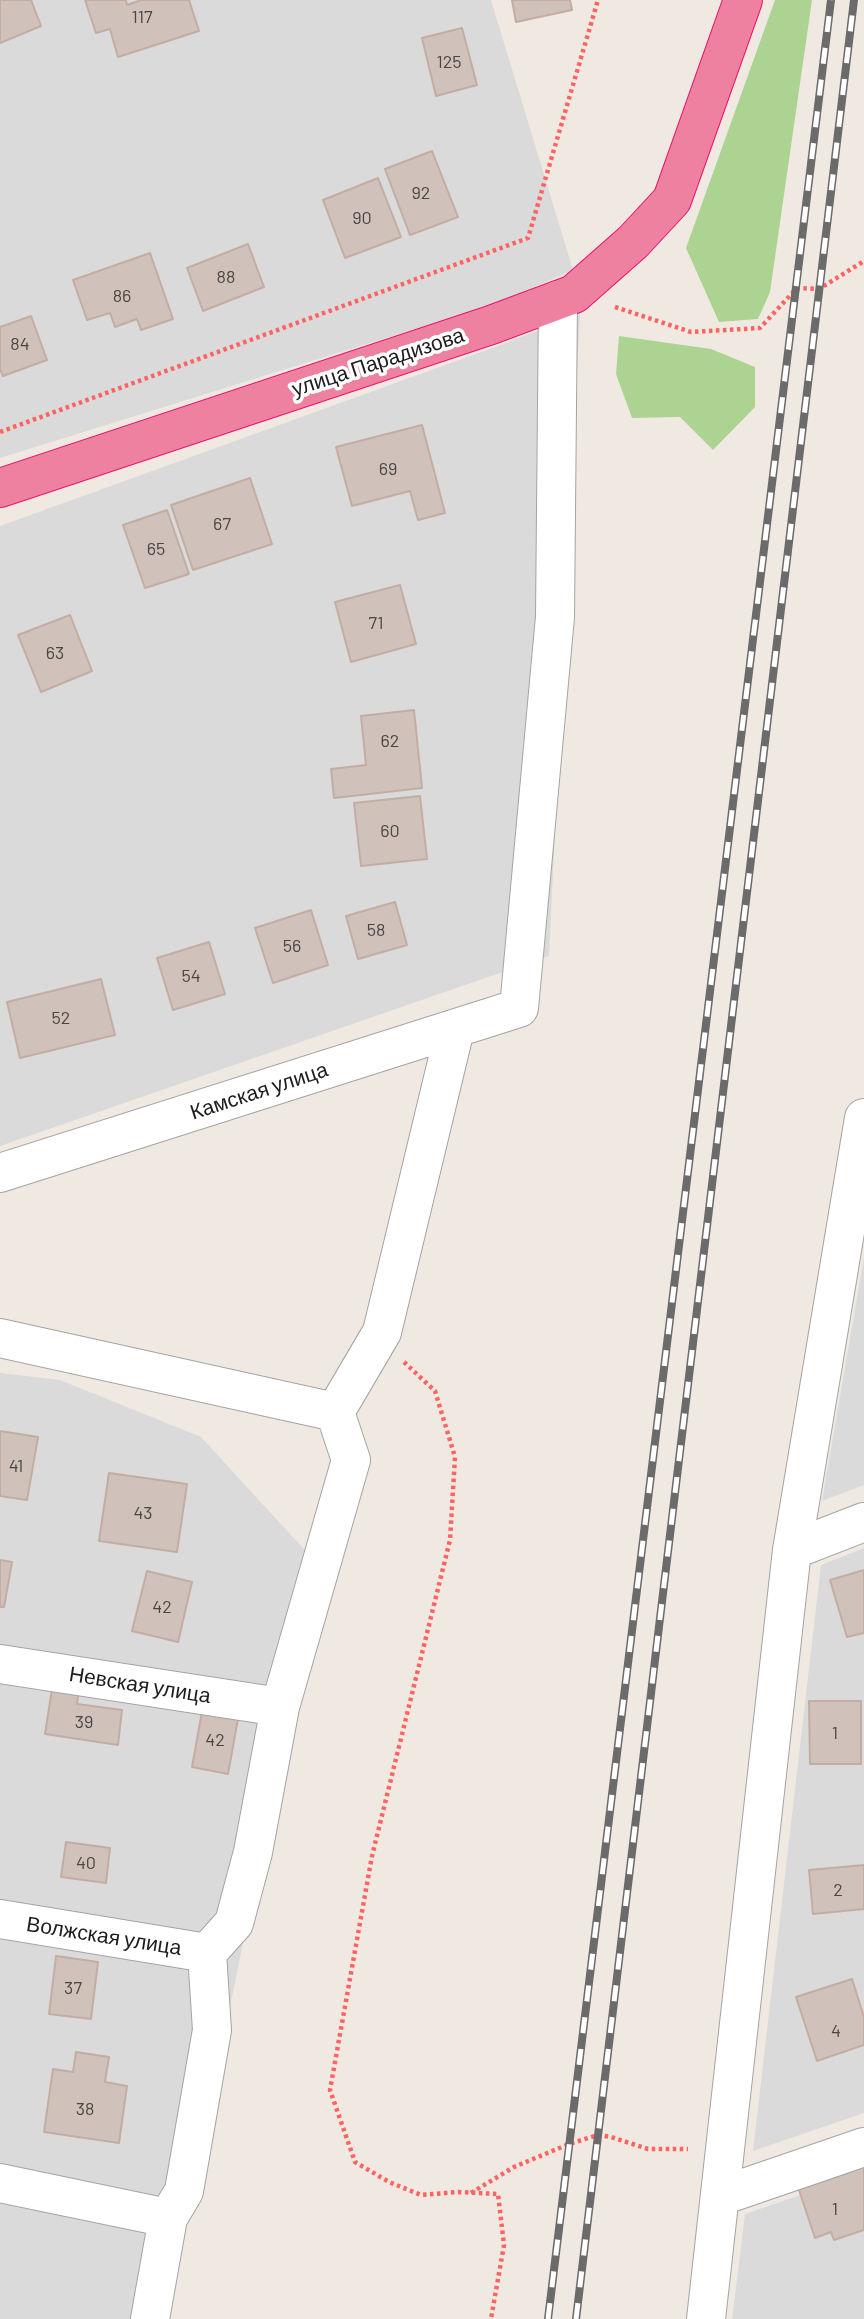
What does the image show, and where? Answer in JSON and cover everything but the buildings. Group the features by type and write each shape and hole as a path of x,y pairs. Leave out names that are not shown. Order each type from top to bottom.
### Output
{"highway":[{"name":"улица Парадизова","path":"0,488 478,329 566,297 633,242 673,200 743,0"}],"street":[{"name":"Камская улица","path":"0,1173 519,1008 555,617 566,297"},
{"path":"150,2319 168,2218 184,2191 212,2031 207,1954 234,1923 253,1852 280,1707 351,1460 335,1412 382,1332 454,1029"},
{"path":"706,2319 792,1550 864,1118"},
{"path":"0,1338 335,1412"},
{"path":"792,1550 864,1522"},
{"name":"Невская улица","path":"0,1664 280,1707"},
{"name":"Волжская улица","path":"0,1919 207,1954"},
{"path":"721,2196 864,2147"},
{"path":"0,2183 168,2218"}],"path":[{"path":"0,432 528,238 598,0"},
{"path":"566,297 691,332 760,328 796,288 819,289 864,261"},
{"path":"382,1332 401,1359 435,1391 455,1457 450,1540 372,1856 330,2090 355,2162 389,2182 421,2195 498,2194 504,2245 491,2319"},
{"path":"471,2193 514,2167 598,2135 648,2149 685,2150 727,2143"}],"shaded area":[{"path":"0,0 491,0 573,270 495,304 0,458"},
{"path":"580,314 549,956 0,1146 0,526"},
{"path":"864,1257 864,1485 822,1501"},
{"path":"0,1373 60,1380 201,1437 312,1558 285,1738 166,2319 0,2319"},
{"path":"864,1548 864,2113 753,2151 821,1565"},
{"path":"864,2173 864,2319 732,2319 745,2214"}],"green space":[{"path":"775,0 812,0 770,292 758,319 719,322 686,248"},
{"path":"619,336 711,349 755,367 755,407 713,450 680,417 632,418 616,374"}],"railway":[{"path":"548,2319 831,0"},
{"path":"576,2319 854,0"}]}
